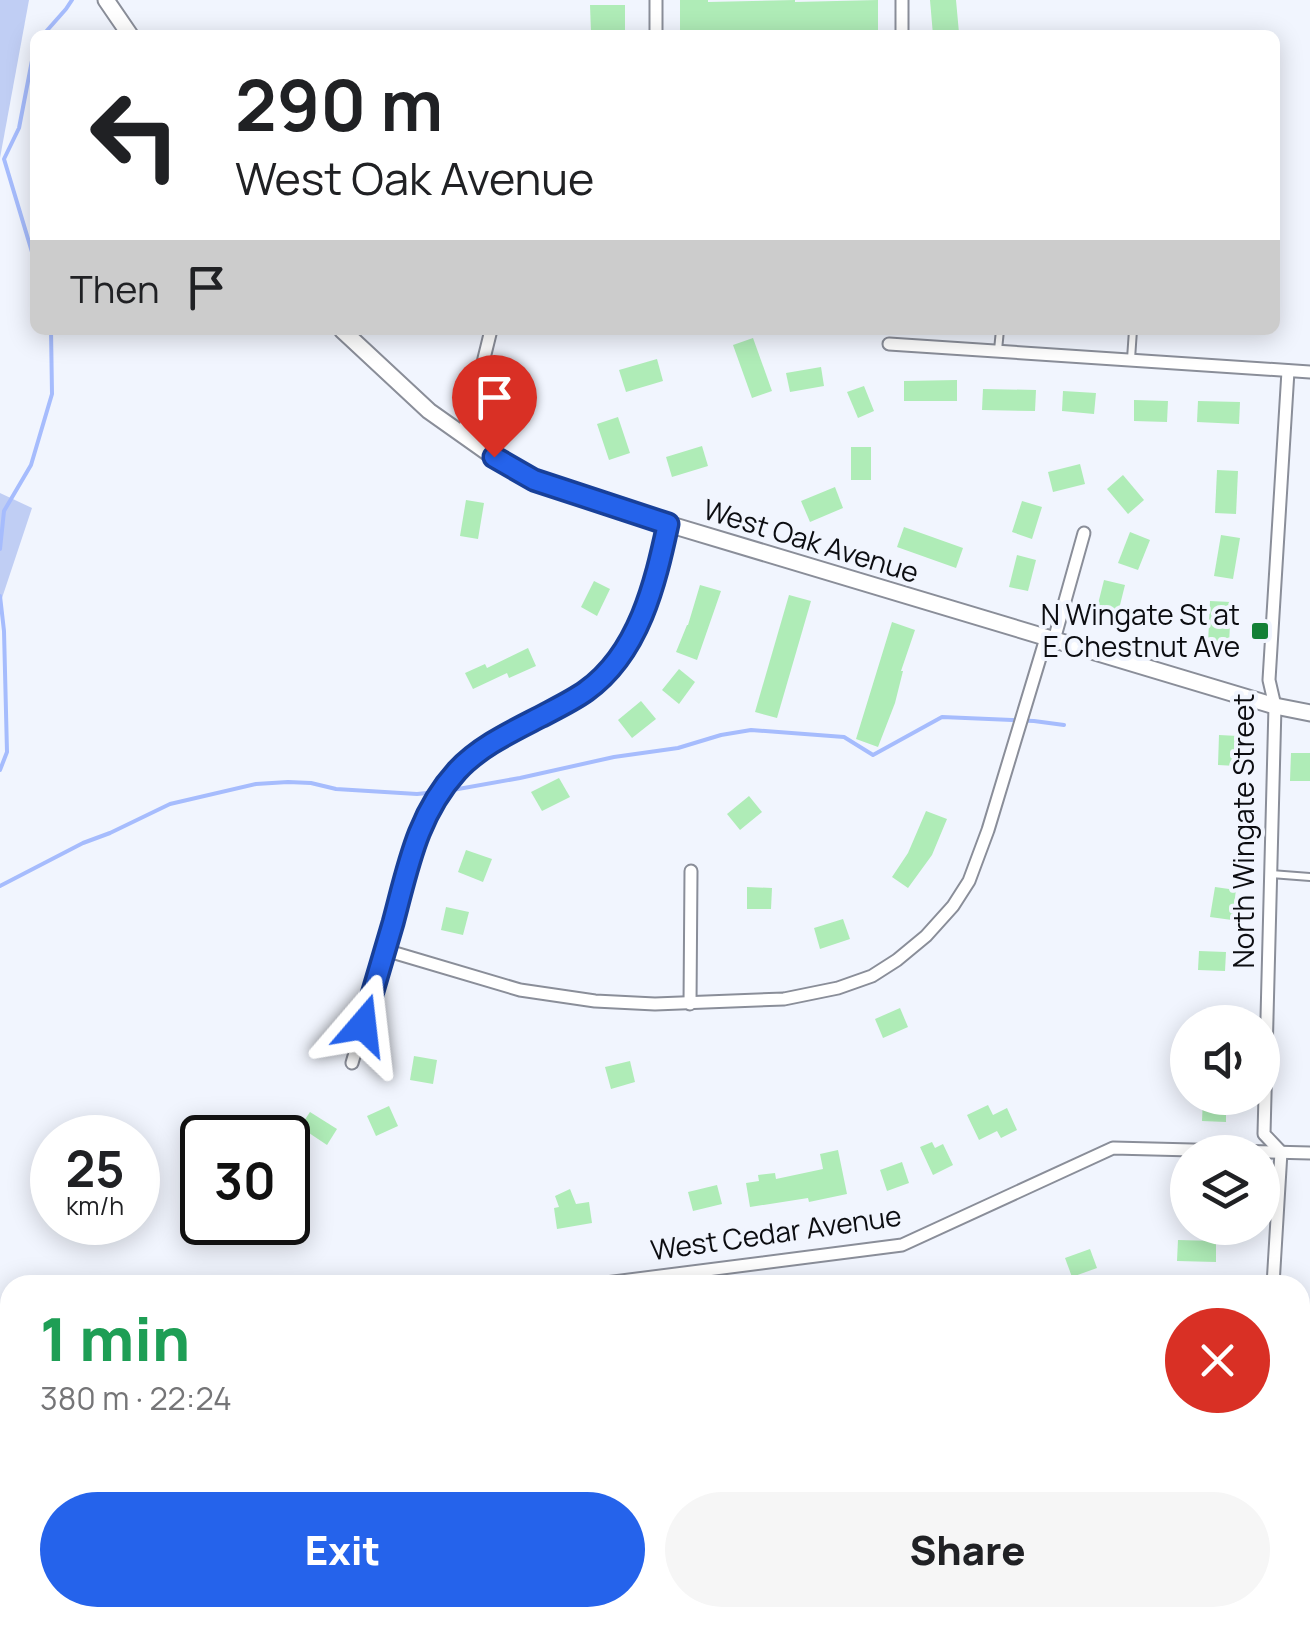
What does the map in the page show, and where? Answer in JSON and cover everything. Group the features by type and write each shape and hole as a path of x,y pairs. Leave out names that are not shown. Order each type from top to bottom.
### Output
{"street":[{"path":"106,0 125,28"},
{"path":"656,0 656,30"},
{"path":"902,0 902,30"},
{"name":"West Oak Avenue","path":"347,335 429,410 494,457 534,480 1050,639 1310,713"},
{"path":"462,435 490,335"},
{"path":"908,335 909,344"},
{"path":"889,344 1310,372"},
{"name":"North Wingate Street","path":"1273,1275 1281,1152 1264,1134 1275,706 1269,680 1288,371"},
{"path":"352,1063 414,841 432,804 459,768 472,758 499,738 586,691 607,672 634,636 656,579 668,524"},
{"path":"385,950 520,990 595,1001 690,1004 784,999 838,988 872,976 926,936 953,906 968,881 1084,533"},
{"path":"690,1004 691,871"},
{"name":"West Cedar Avenue","path":"668,1275 902,1245 1113,1148 1310,1154"}],"lane":[{"path":"998,350 1000,335"},
{"path":"1130,360 1132,335"},
{"path":"1271,874 1310,877"}],"shaded area":[{"path":"0,0 29,0 0,158"},
{"path":"0,493 32,508 0,604"}],"building":[{"path":"680,0 878,0 878,30 680,30"},
{"path":"930,0 956,0 959,30 933,30"},
{"path":"590,5 625,5 625,30 591,30"},
{"path":"753,338 772,391 752,398 733,345"},
{"path":"657,359 663,381 626,392 619,370"},
{"path":"821,367 824,386 790,392 786,373"},
{"path":"957,380 957,401 904,401 904,381"},
{"path":"864,386 874,411 858,418 847,392"},
{"path":"983,389 1036,390 1035,411 982,410"},
{"path":"1063,391 1096,393 1094,414 1062,411"},
{"path":"1134,400 1168,401 1167,422 1134,421"},
{"path":"1198,401 1240,402 1239,424 1197,422"},
{"path":"618,417 630,453 609,460 597,424"},
{"path":"702,446 708,466 672,477 666,457"},
{"path":"851,447 871,447 871,480 851,480"},
{"path":"1080,464 1085,484 1053,492 1048,472"},
{"path":"1217,470 1238,471 1236,514 1215,513"},
{"path":"1123,475 1144,500 1128,514 1107,489"},
{"path":"835,487 843,508 810,522 801,501"},
{"path":"466,500 484,503 478,539 460,536"},
{"path":"1022,501 1042,507 1032,539 1012,532"},
{"path":"904,527 963,548 956,568 897,547"},
{"path":"1130,532 1150,540 1138,570 1118,563"},
{"path":"1221,535 1240,538 1233,579 1214,576"},
{"path":"1017,555 1036,560 1028,591 1009,587"},
{"path":"1104,580 1125,585 1117,617 1096,612"},
{"path":"594,581 610,589 597,616 581,607"},
{"path":"700,585 721,591 697,660 676,652"},
{"path":"789,595 811,601 777,718 755,712"},
{"path":"1210,601 1231,602 1229,645 1208,644"},
{"path":"892,622 915,630 878,747 856,739"},
{"path":"528,648 536,666 509,678 507,673 473,689 465,673 485,664 487,668"},
{"path":"679,669 695,682 679,704 662,690"},
{"path":"641,701 656,719 632,738 618,720"},
{"path":"1219,735 1238,736 1236,766 1218,765"},
{"path":"1291,753 1310,753 1310,781 1290,781"},
{"path":"559,778 570,797 542,811 531,792"},
{"path":"749,796 762,812 740,830 727,814"},
{"path":"926,811 947,819 932,855 908,888 892,877 908,853"},
{"path":"466,850 492,859 483,882 458,872"},
{"path":"747,887 772,888 771,909 747,909"},
{"path":"1215,887 1236,890 1232,920 1210,917"},
{"path":"446,907 469,912 463,935 441,930"},
{"path":"843,919 850,939 820,949 814,928"},
{"path":"1199,951 1226,952 1225,971 1198,970"},
{"path":"900,1008 908,1027 883,1038 875,1019"},
{"path":"414,1056 437,1060 433,1084 410,1080"},
{"path":"630,1061 635,1082 611,1089 605,1067"},
{"path":"988,1105 993,1115 1007,1108 1017,1130 1001,1138 997,1131 979,1140 967,1115"},
{"path":"389,1106 398,1126 376,1136 367,1116"},
{"path":"310,1112 337,1129 327,1145 310,1134"},
{"path":"1202,1115 1226,1115 1226,1122 1202,1121"},
{"path":"932,1142 935,1148 943,1144 953,1165 933,1175 920,1147"},
{"path":"838,1150 847,1194 750,1207 746,1183 759,1181 758,1175 775,1173 776,1179 823,1169 820,1154"},
{"path":"902,1162 909,1183 887,1191 880,1170"},
{"path":"717,1185 722,1204 693,1211 688,1192"},
{"path":"570,1189 576,1204 589,1202 592,1223 557,1229 554,1208 559,1207 555,1196"},
{"path":"1178,1245 1216,1245 1216,1262 1177,1261"},
{"path":"1090,1249 1097,1268 1071,1275 1065,1258"}],"waterway":[{"path":"47,30 72,0"},
{"path":"30,71 19,128 4,159 30,245"},
{"path":"0,549 4,511 31,465 52,394 51,335"},
{"path":"0,596 7,752 0,770"},
{"path":"447,791 678,748 751,730 844,737 873,755 942,717 1064,725"},
{"path":"0,886 170,804 256,784 311,783 336,789 437,792"}],"place":[{"name":"N Wingate St at E Chestnut Ave","path":"1260,631"}],"route":[{"path":"363,1025 414,841 432,804 459,768 499,738 586,691 607,672 634,636 656,579 668,524 534,480 494,457"}]}
